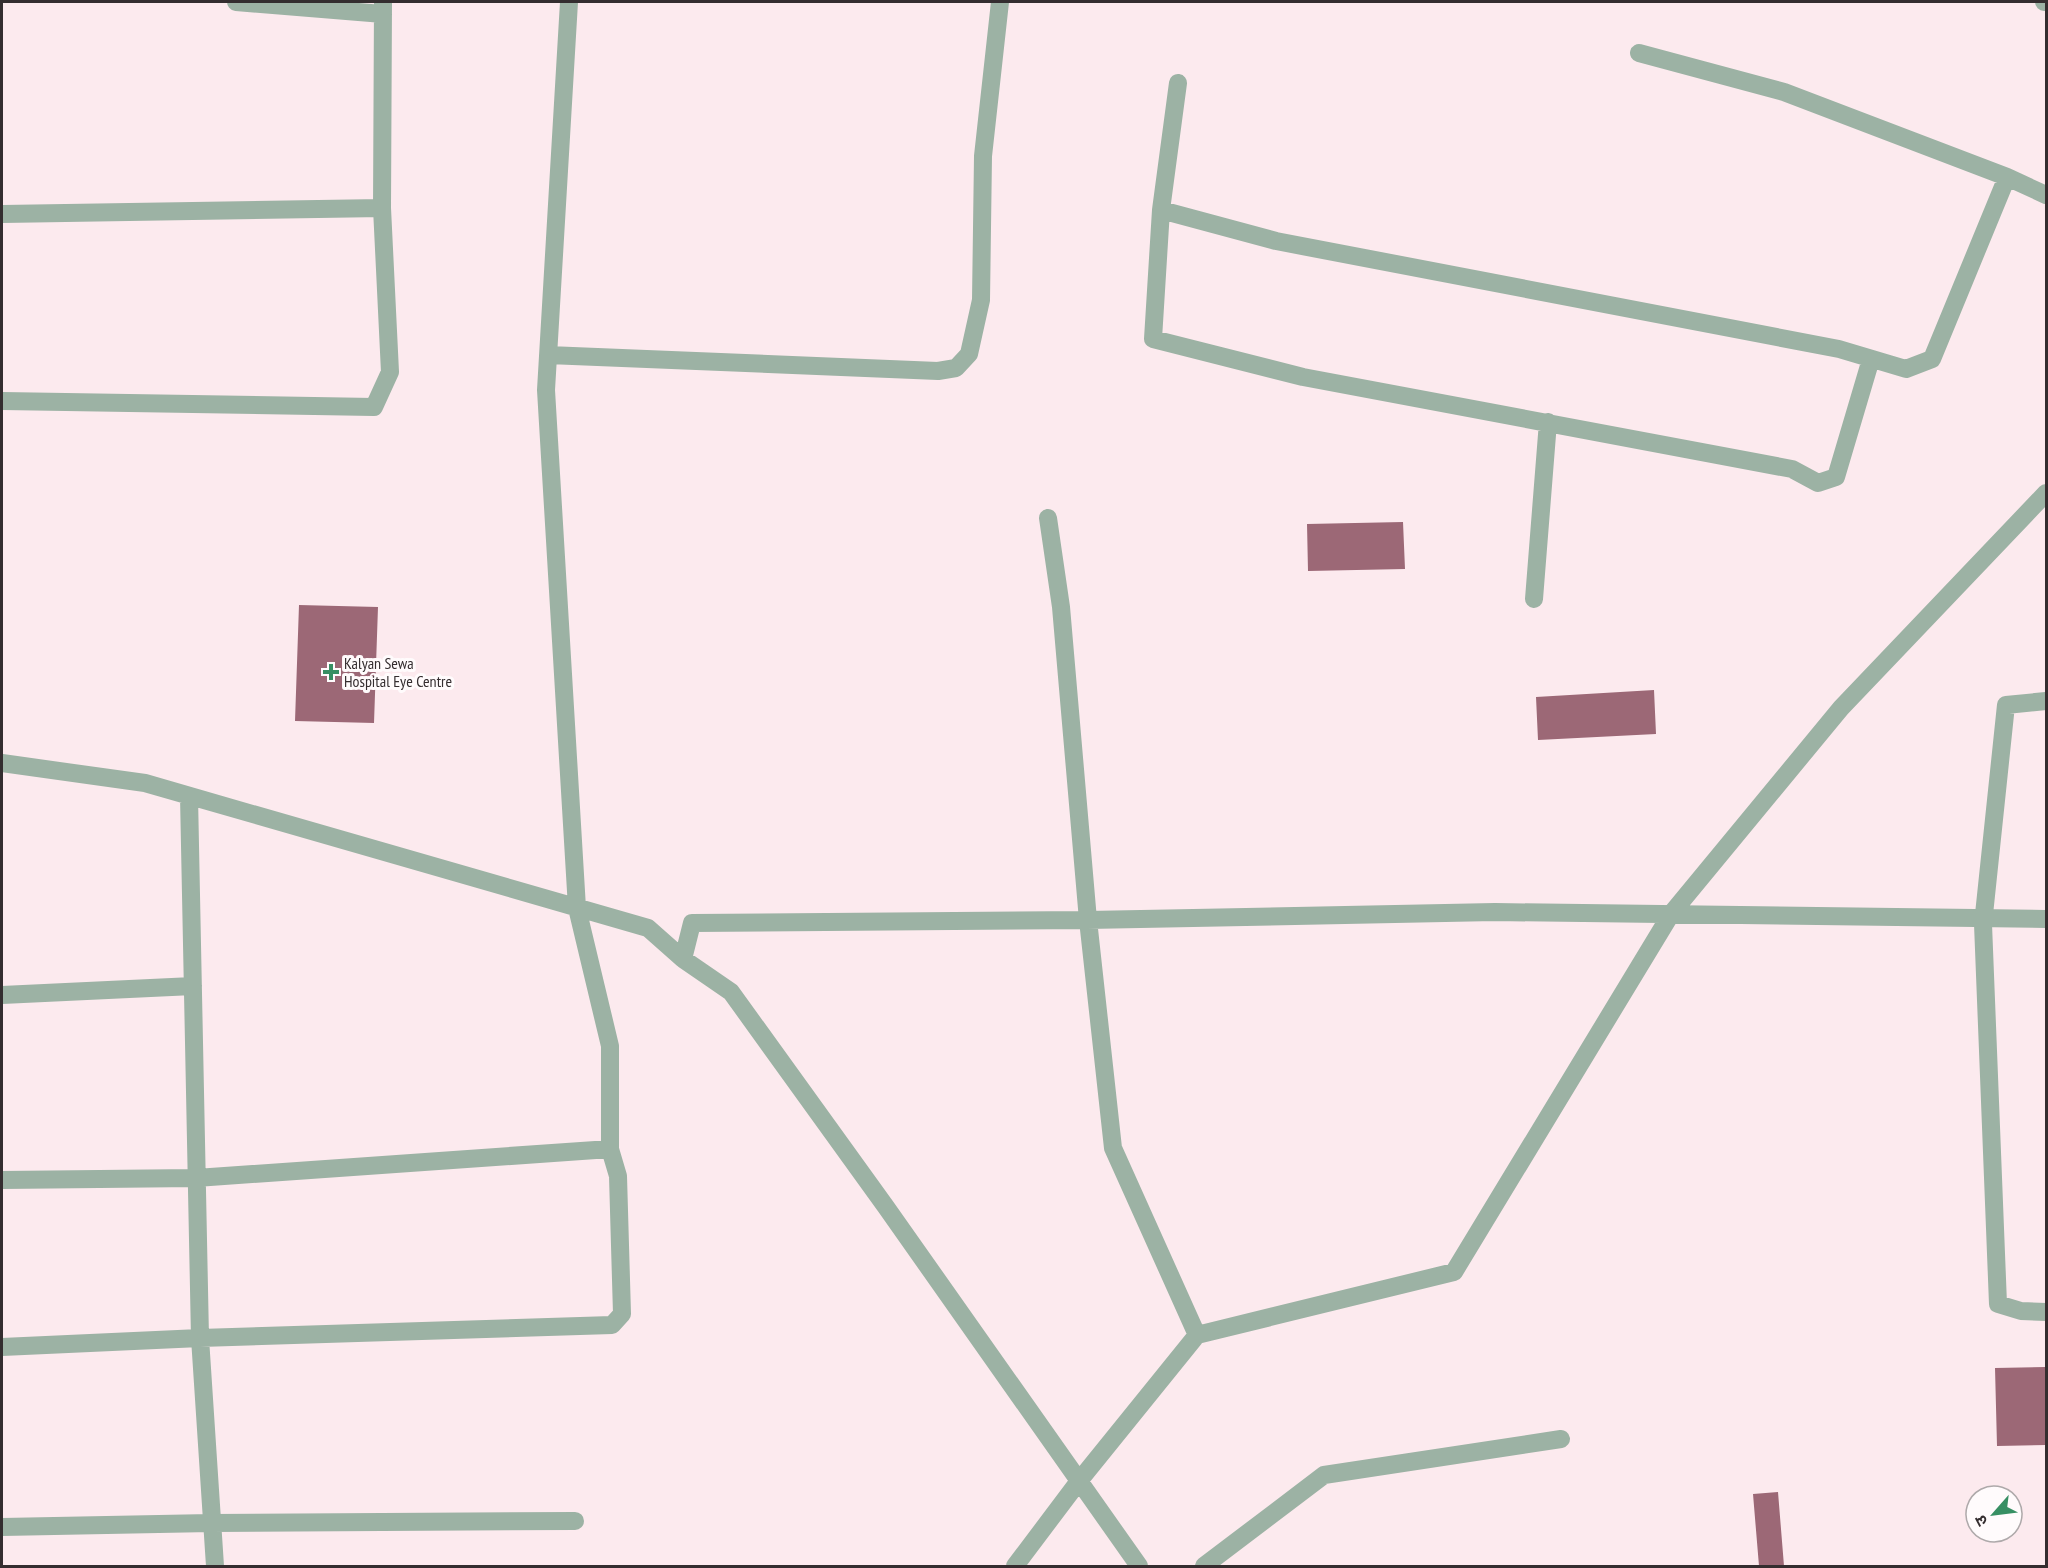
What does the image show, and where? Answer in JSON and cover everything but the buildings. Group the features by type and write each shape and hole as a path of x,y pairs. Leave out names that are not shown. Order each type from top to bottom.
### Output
{"street":[{"path":"2,401 374,407 390,372 382,208 383,8 236,2"},
{"path":"2,1347 200,1338 612,1325 622,1314 618,1176 610,1149 610,1046 577,908 546,390 569,2"},
{"path":"548,355 938,371 956,369 969,354 981,300 983,156 1000,2"},
{"path":"1639,53 1784,92 2007,177 2046,195"},
{"path":"1178,83 1161,210 1153,339 1303,376 1792,469 1818,483 1836,477 1871,359"},
{"path":"1161,210 1276,241 1839,349 1906,369 1932,359 2007,177"},
{"path":"2,214 382,208"},
{"path":"1534,599 1548,422"},
{"path":"1015,1566 1078,1480 1197,1335 1454,1272 1671,914 1840,708 2046,493"},
{"path":"1048,518 1061,608 1088,920 1113,1148 1197,1335"},
{"path":"2046,701 2006,705 1983,918 1998,1304 2021,1311 2046,1312"},
{"path":"2,763 145,783 648,928 683,959 731,992 1139,1566"},
{"path":"189,796 200,1338 215,1566"},
{"path":"683,959 692,923 1088,920 1495,912 2046,919"},
{"path":"2,995 193,986"},
{"path":"2,1180 196,1178 610,1149"},
{"path":"1204,1566 1324,1475 1561,1440"},
{"path":"2,1527 211,1523 575,1521"}],"place":[{"name":"Kalyan Sewa Hospital Eye Centre","path":"331,672"}]}
